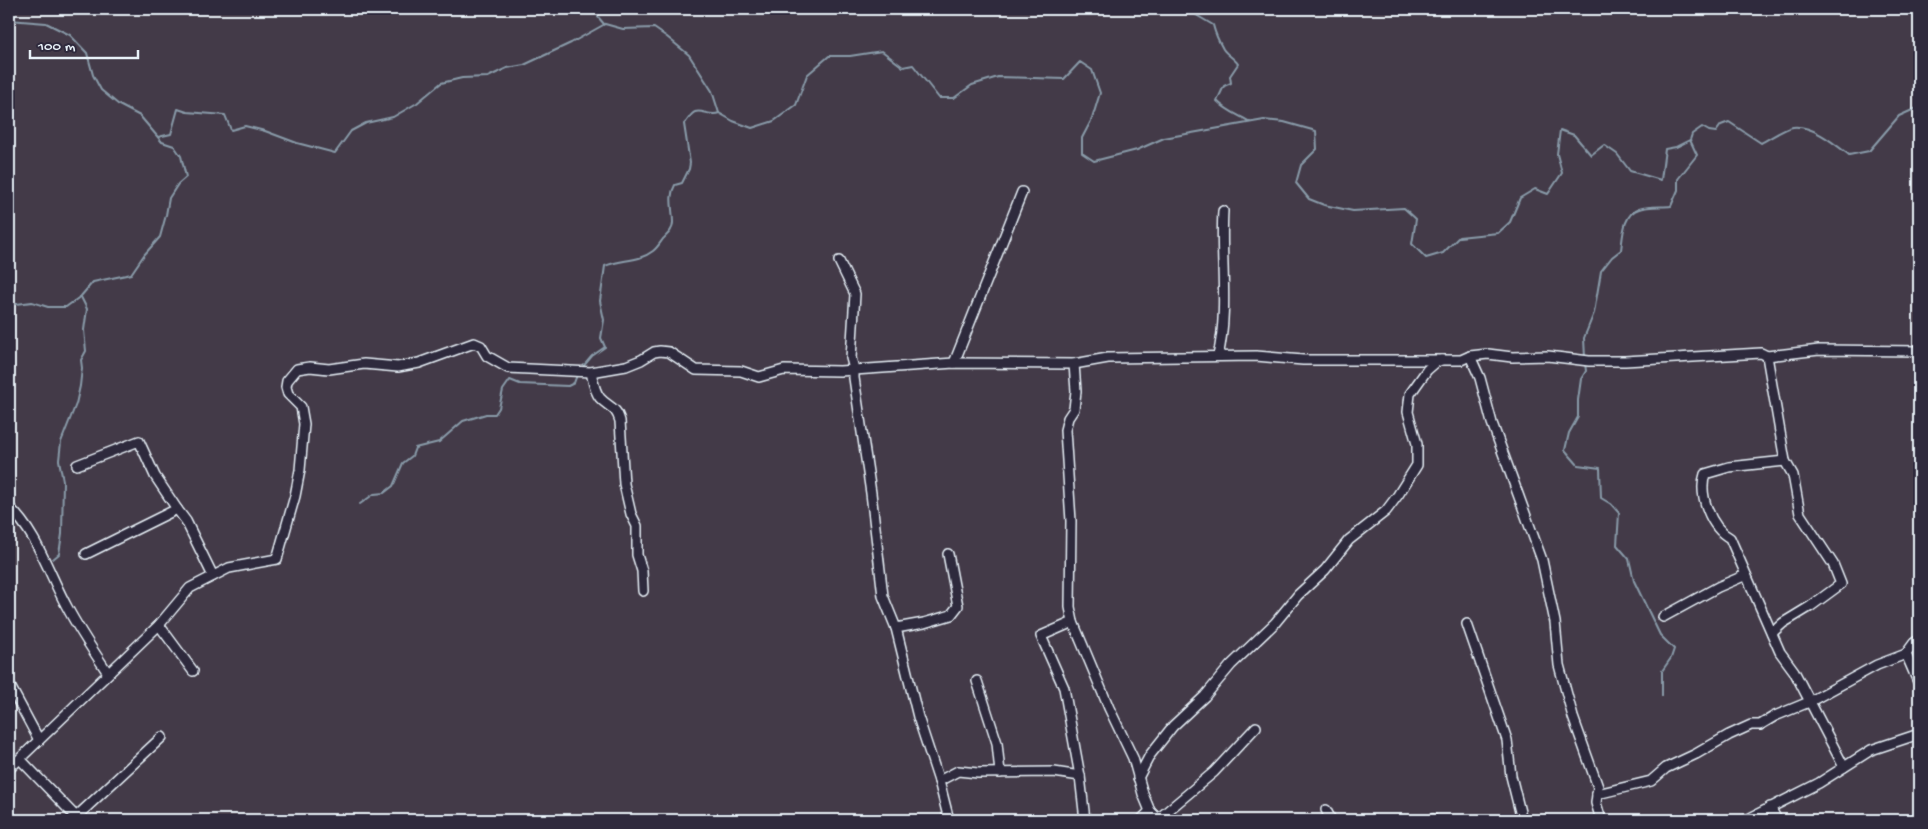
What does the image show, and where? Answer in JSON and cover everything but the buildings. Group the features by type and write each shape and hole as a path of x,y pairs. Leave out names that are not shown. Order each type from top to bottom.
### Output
{"street":[{"path":"954,363 1022,192"},
{"path":"1218,356 1223,335 1221,233 1223,210"},
{"path":"839,261 855,294 851,358 871,493 883,596 896,628 918,717 939,781 949,820"},
{"path":"9,769 159,625 190,588 229,568 277,558 295,496 300,470 304,424 301,407 288,394 286,387 287,381 297,369 310,367 329,369 364,364 398,367 419,363 474,343 480,346 487,356 508,368 592,372 626,366 654,352 660,351 669,352 696,370 741,371 759,376 784,370 840,371 954,363 1074,364 1108,358 1256,356 1303,360 1461,360 1470,356 1488,354 1512,357 1548,356 1625,361 1761,353 1767,356 1819,350 1919,351"},
{"path":"1470,356 1480,378 1492,423 1542,560 1555,622 1559,665 1574,717 1598,787 1596,803 1601,820"},
{"path":"1767,356 1785,461 1793,475 1800,514 1833,564 1841,584 1811,606 1783,623 1772,633"},
{"path":"1138,778 1150,755 1173,726 1205,696 1231,665 1275,623 1298,595 1325,570 1349,540 1386,511 1398,495 1417,465 1417,444 1408,412 1410,394 1427,370 1441,360"},
{"path":"1074,364 1074,409 1068,418 1066,430 1071,521 1070,607 1073,622 1109,708 1133,758 1150,811 1159,820 1214,772 1256,727"},
{"path":"592,372 598,396 606,404 612,406 618,413 620,421 624,484 631,514 637,526 637,555 642,571 643,591"},
{"path":"77,465 139,441 155,476 186,521 213,576"},
{"path":"1785,461 1729,467 1705,474 1703,482 1704,494 1713,522 1722,534 1730,538 1780,652 1794,671 1844,767"},
{"path":"9,507 20,518 32,536 66,606 108,673"},
{"path":"86,554 177,510"},
{"path":"896,628 924,623 951,615 958,606 948,554"},
{"path":"1663,617 1718,587 1746,575"},
{"path":"1073,622 1041,636 1064,688 1080,776 1085,820"},
{"path":"1467,624 1507,740 1510,776 1522,820"},
{"path":"159,625 193,671"},
{"path":"1597,794 1651,781 1666,768 1696,754 1729,735 1751,725 1760,725 1775,716 1809,702 1877,665 1906,654 1914,643 1919,640"},
{"path":"1906,654 1919,684"},
{"path":"977,681 997,743 1000,773"},
{"path":"9,684 39,740"},
{"path":"1746,820 1819,783 1871,750 1919,734"},
{"path":"20,759 78,818 162,737"},
{"path":"939,781 958,771 978,773 1054,772 1080,776"},
{"path":"1770,807 1777,820"},
{"path":"1326,810 1331,820"},
{"path":"1141,820 1150,811"}],"waterway":[{"path":"600,9 598,17 604,24"},
{"path":"1186,9 1213,25 1223,49 1238,64 1230,76 1231,83 1224,86 1217,101 1250,122"},
{"path":"9,20 46,23 70,35 87,53 93,75 101,90 119,105 140,116 162,142 174,146 181,156 186,177 178,184 169,198 160,237 131,274 93,282 81,296 66,307 48,307 32,302 9,305"},
{"path":"158,137 171,134 178,109 187,112 225,115 231,130 245,126 335,153 351,131 366,123 393,117 417,103 441,83 462,78 488,77 507,68 524,65 571,43 605,24 623,29 654,28 667,37 689,55 712,91 719,113 752,128 774,121 796,105 807,75 829,56 850,56 882,51 903,67 913,65 939,98 954,98 972,85 998,77 1064,79 1080,62 1092,70 1100,93 1092,119 1082,138 1082,153 1094,161 1137,150 1164,138 1264,120 1284,122 1316,131 1317,149 1301,165 1296,183 1309,199 1324,205 1353,211 1404,208 1416,219 1412,244 1426,258 1443,253 1459,237 1498,233 1510,222 1520,198 1535,189 1548,194 1562,173 1557,154 1560,130 1574,135 1591,155 1604,145 1617,154 1630,171 1661,180 1665,149 1676,147 1690,140 1692,134 1702,127 1716,132 1721,125 1729,122 1761,143 1786,129 1801,127 1823,136 1849,155 1869,151 1899,116 1919,107"},
{"path":"581,369 592,356 605,347 601,338 604,320 600,301 605,266 648,255 670,232 673,223 671,199 673,190 675,185 682,183 690,163 684,124 692,114 698,111 712,114 719,113"},
{"path":"1585,358 1584,338 1594,313 1601,271 1612,257 1621,250 1623,232 1627,220 1634,212 1647,207 1671,206 1678,190 1678,179 1697,155 1690,140"},
{"path":"53,559 59,554 62,534 63,481 59,460 61,442 76,404 80,386 81,360 86,351 84,330 87,309 81,297"},
{"path":"1585,363 1586,371 1581,379 1578,400 1578,417 1569,433 1565,450 1578,465 1600,468 1601,498 1611,504 1619,513 1617,545 1629,559 1634,581 1660,635 1674,649 1671,658 1662,671 1662,696"},
{"path":"360,504 374,494 384,493 393,486 403,463 412,456 415,448 439,442 463,421 486,414 495,414 499,408 503,390 510,380 520,384 568,386 574,383 577,375"}]}
